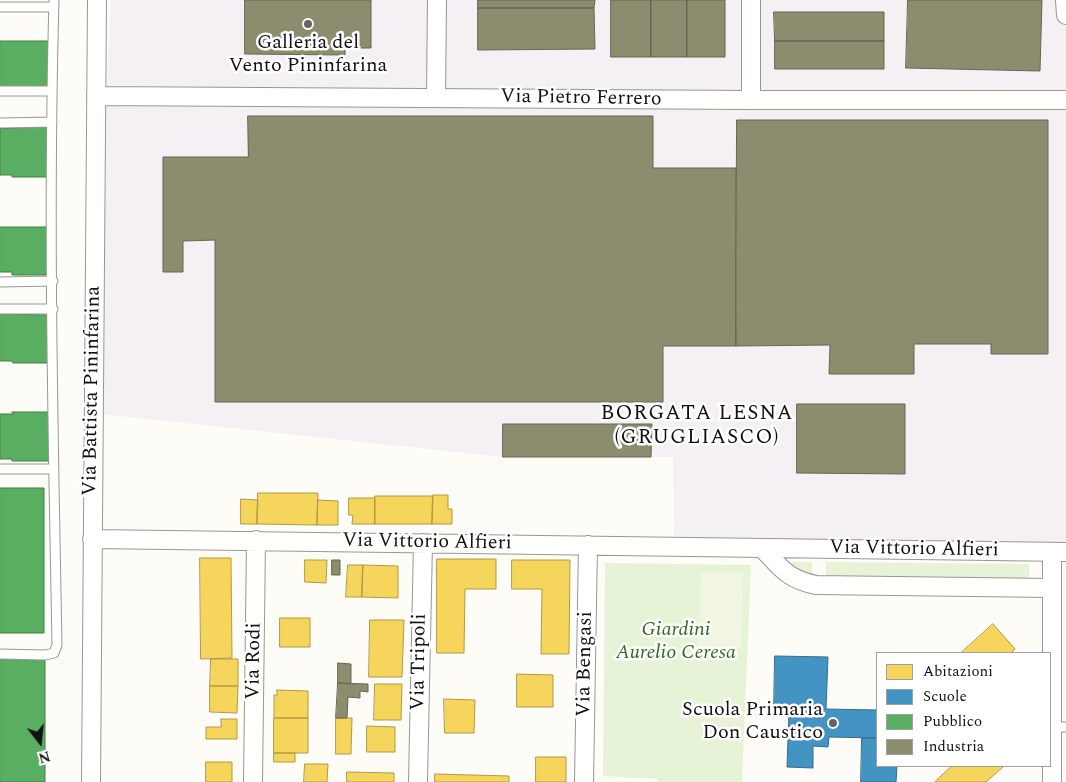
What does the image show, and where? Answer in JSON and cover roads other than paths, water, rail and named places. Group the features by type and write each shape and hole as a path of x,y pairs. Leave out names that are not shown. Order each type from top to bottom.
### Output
{"street":[{"name":"Via Battista Pininfarina","path":"91,782 97,0"},
{"path":"436,98 437,0"},
{"path":"751,0 751,100"},
{"path":"1065,0 1066,15"},
{"name":"Via Pietro Ferrero","path":"96,96 1066,100"},
{"name":"Via Vittorio Alfieri","path":"92,539 1059,552"},
{"name":"Via Rodi","path":"253,782 256,540"},
{"name":"Via Tripoli","path":"418,782 423,543"},
{"name":"Via Bengasi","path":"584,782 588,545"},
{"name":"Via Vittorio Alfieri","path":"762,548 788,575 800,581 816,585 1051,588"},
{"path":"1052,782 1059,727 1051,588 1059,552"}],"lane":[{"path":"0,7 54,3 52,281 53,469 57,645 54,652 45,654 0,654"},
{"path":"0,91 52,91"},
{"path":"0,123 52,122"},
{"path":"0,282 52,281"},
{"path":"0,308 53,309"},
{"path":"0,469 53,469"}],"place":[{"name":"Galleria del Vento Pininfarina","path":"308,24"},
{"name":"Scuola Primaria Don Caustico","path":"833,723"}],"district":[{"name":"BORGATA LESNA (GRUGLIASCO)","path":"697,427"}],"park label":[{"name":"Giardini Aurelio Ceresa","path":"676,642"}]}
